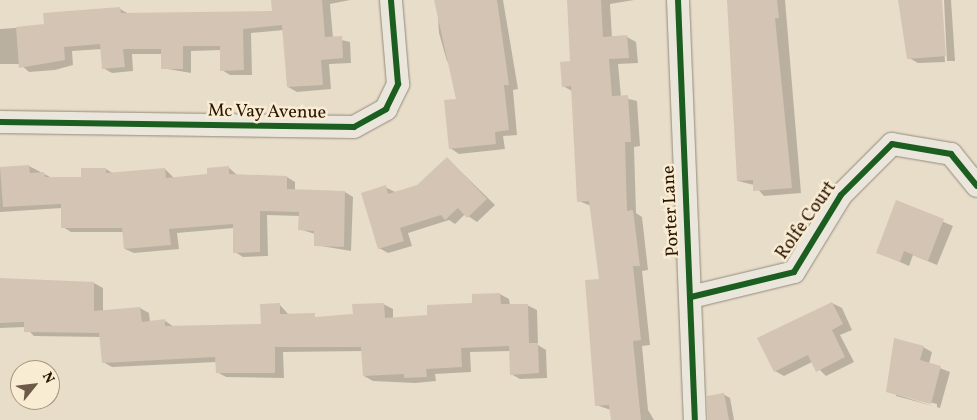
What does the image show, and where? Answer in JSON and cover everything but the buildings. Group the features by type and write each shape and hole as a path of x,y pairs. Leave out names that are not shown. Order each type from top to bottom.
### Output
{"street":[{"name":"Mc Vay Avenue","path":"0,122 354,127 386,109 398,84 391,0"},
{"name":"Porter Lane","path":"678,0 695,420"},
{"name":"Rolfe Court","path":"691,297 794,272 841,195 892,144 951,154 977,186"}],"cycle path":[{"path":"0,122 354,127 386,109 398,84 391,0"},
{"path":"678,0 695,420"},
{"path":"691,297 794,272 841,195 892,144 951,154 977,186"}]}
